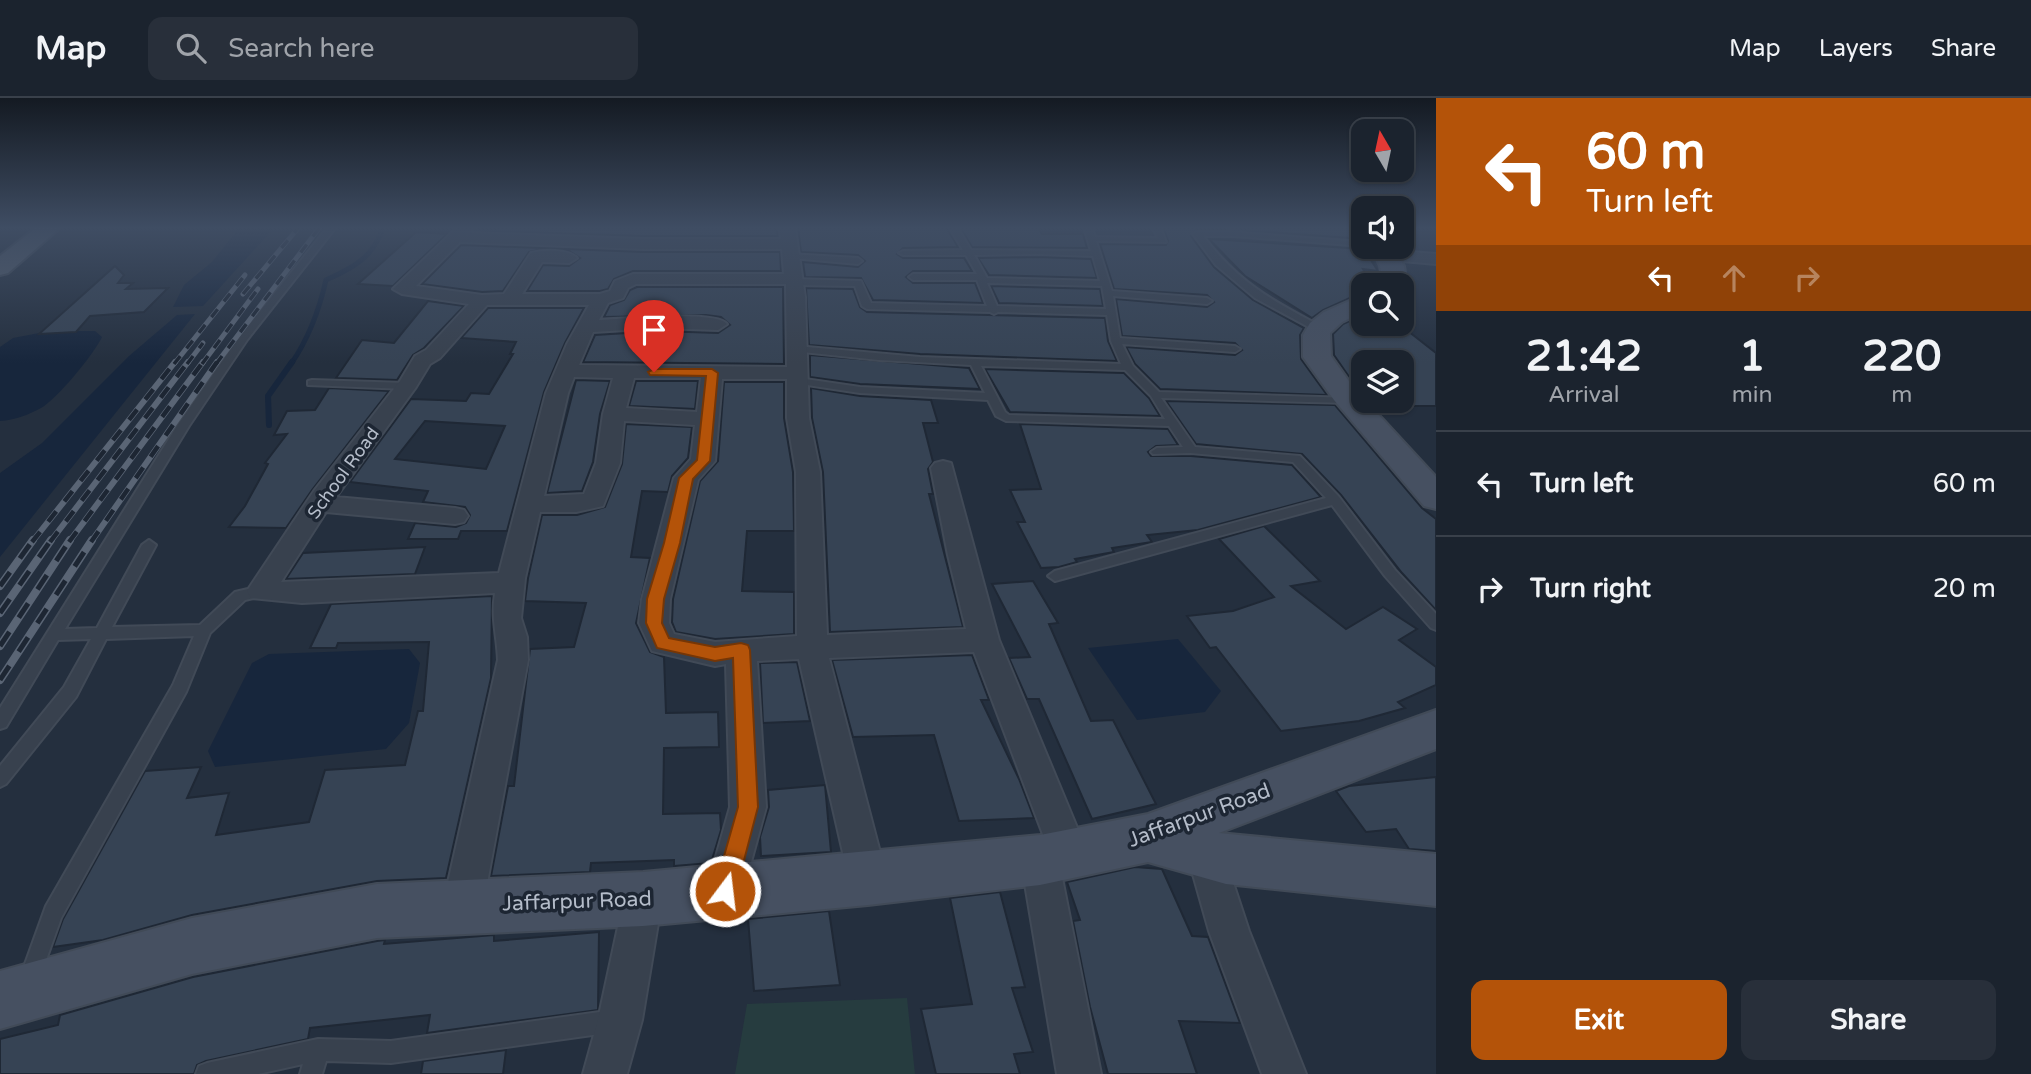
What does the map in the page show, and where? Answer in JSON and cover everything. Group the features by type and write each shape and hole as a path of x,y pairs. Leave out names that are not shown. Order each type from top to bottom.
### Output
{"street":[{"path":"419,273 402,289 482,300 601,299 617,294 621,285 633,279 680,273"},
{"path":"510,298 527,273"},
{"path":"793,273 798,418 808,471 812,649 868,879"},
{"path":"463,905 513,660 512,637 506,618 511,582 557,393 601,299"},
{"name":"School Road","path":"261,590 319,503 406,386 422,360 433,354 482,300"},
{"path":"1351,308 1333,317 1320,328 1316,335 1317,358 1349,400 1436,498"},
{"path":"586,327 659,322 718,324"},
{"path":"565,371 712,373 797,368"},
{"path":"530,504 576,505 594,500 608,463 614,414 625,372"},
{"path":"712,373 703,461 686,478 656,599 654,623 663,643 715,654 741,650 984,640"},
{"path":"614,414 707,419"},
{"path":"943,468 961,555 984,640 1055,857 1079,1074"},
{"path":"319,503 455,516"},
{"path":"261,590 302,593 511,582"},
{"path":"725,891 748,807 741,650"},
{"name":"Jaffarpur Road","path":"12,996 192,946 377,911 463,905 643,899 868,879 1055,857 1148,838 1436,729"},
{"path":"1148,838 1226,859 1436,880"},
{"path":"1206,853 1228,931 1284,1074"},
{"path":"606,1074 620,1020 643,899"}],"lane":[{"path":"0,722 52,635 220,371 295,273"},
{"path":"831,273 858,283 867,306 1110,312"},
{"path":"978,273 994,311"},
{"path":"1103,273 1116,341 1128,367 1156,395 1156,400 1191,450"},
{"path":"1230,273 1258,296 1320,328"},
{"path":"913,276 1107,288 1206,301"},
{"path":"1116,341 1234,349"},
{"path":"975,363 1000,414 1006,418 1171,423"},
{"path":"797,368 975,363 1128,367"},
{"path":"797,368 851,389 991,397"},
{"path":"312,383 406,386"},
{"path":"1156,395 1349,400"},
{"path":"1157,452 1191,450 1290,457 1301,464 1335,500 1390,573 1436,624"},
{"path":"1055,576 1335,500"},
{"path":"0,779 70,692 149,545"},
{"path":"12,996 53,913 152,741 180,687 204,630 240,596 261,590"},
{"path":"52,635 204,630"},
{"path":"207,1074 318,1050 391,1052 620,1020"},
{"path":"311,1074 318,1050"}],"green space":[{"path":"907,998 915,1074 735,1074 747,1004"}],"water":[{"path":"199,273 233,273 203,306 173,307 184,285"},
{"path":"195,314 0,557 0,473 42,443 129,356 177,315"},
{"path":"50,331 95,331 102,337 74,376 48,403 26,415 0,421 0,347 13,338"},
{"path":"1178,639 1221,691 1205,712 1137,720 1088,648"},
{"path":"409,649 420,663 409,723 386,749 215,767 208,751 252,663 269,654"}],"building":[{"path":"108,273 122,273 124,275 118,283 133,283 126,289 168,288 144,312 90,316 76,332 39,334"},
{"path":"371,273 407,273 393,286 358,284"},
{"path":"433,273 515,273 503,291 482,292 422,284"},
{"path":"538,273 629,273 614,279 608,289 600,291 527,291"},
{"path":"804,273 911,273 906,277 913,283 975,283 983,303 873,300 861,278 805,277"},
{"path":"987,273 1095,273 1097,278 989,275"},
{"path":"1109,273 1221,273 1253,300 1304,328 1300,335 1301,359 1327,395 1160,389 1135,364 1126,347 1235,355 1242,350 1235,343 1122,336 1116,299 1207,307 1214,302 1207,295 1114,289"},
{"path":"1242,273 1365,273 1351,273 1351,297 1312,318"},
{"path":"991,286 1100,289 1103,306 999,303"},
{"path":"637,287 783,287 784,364 583,362 595,335 659,331 718,333 730,325 721,317 706,315 604,317 610,305 624,300 630,290"},
{"path":"806,288 853,289 860,307 867,312 1105,318 1108,341 1117,361 920,354 809,345"},
{"path":"428,301 464,306 424,348 413,355 397,380 336,378 362,340 394,343"},
{"path":"488,308 584,308 565,343 544,392 507,531 461,531 458,539 408,539 415,523 456,527 466,523 470,515 465,507 423,502 428,491 350,482 411,399 466,401 471,393 489,394 513,354 510,354 516,342 461,338","holes":["425,421 505,426 486,469 395,459"]},
{"path":"1351,320 1351,336 1414,336 1436,353 1436,406 1414,406 1414,350 1351,350 1351,380 1334,355 1333,334"},
{"path":"810,355 969,368 980,389 860,384 810,377"},
{"path":"985,369 1124,373 1149,398 1160,416 1010,412"},
{"path":"576,380 610,381 600,414 593,462 582,491 547,493"},
{"path":"636,381 698,381 695,409 629,406"},
{"path":"724,382 784,382 784,418 793,472 794,531 747,531 742,591 794,592 794,634 715,639 676,632 672,622 673,599 700,481 718,461"},
{"path":"329,388 389,391 286,528 229,527 245,506 268,464 265,463 287,434 274,435 287,411 315,410"},
{"path":"811,388 860,396 931,400 938,423 923,423 933,462 928,469 933,494 929,494 963,627 830,632 823,472 812,418"},
{"path":"1166,401 1335,405 1422,508 1436,519 1436,610 1402,573 1341,495 1302,454 1196,444"},
{"path":"626,424 692,427 688,458 672,476 668,492 642,491 631,557 650,558 636,623 650,652 664,657 666,713 718,712 719,747 664,748 663,814 720,813 721,830 711,863 674,866 674,860 591,863 590,872 491,876 508,786 514,786 530,649 574,647 586,603 525,601 542,515 577,515 605,507 622,464"},
{"path":"1020,424 1168,429 1178,445 1156,446 1148,452 1151,456 1191,456 1292,465 1321,497 1198,530 1147,535 1152,542 1112,548 1114,552 1075,559 1077,562 1059,567 1041,568 1017,522 1025,522 1010,490 1041,489"},
{"path":"1264,526 1320,581 1291,586 1346,629 1383,607 1417,629 1399,640 1436,667 1436,685 1398,702 1405,708 1359,721 1281,731 1216,647 1210,648 1187,616 1233,611 1274,597 1219,539"},
{"path":"425,547 415,574 286,579 303,553"},
{"path":"1033,581 1058,623 1049,624 1091,721 1113,720 1156,804 1092,819 1039,699 1027,699 1009,658 1030,657 992,584"},
{"path":"492,596 491,678 446,878 377,881 192,915 103,940 53,947 63,919 145,771 201,767 187,798 229,793 216,835 309,822 325,770 405,765 418,711 423,711 429,642 338,643 336,648 310,648 331,604"},
{"path":"972,655 989,700 981,700 1019,779 1034,818 959,821 934,735 853,737 832,660"},
{"path":"797,662 810,721 763,723 760,663"},
{"path":"1436,777 1436,851 1409,849 1396,829 1366,832 1336,791 1349,786"},
{"path":"825,785 831,852 761,856 760,837 769,807 768,790"},
{"path":"1135,867 1162,869 1192,936 1208,937 1240,1023 1179,1021 1197,1074 1108,1074 1090,1007 1073,921 1080,920 1067,882"},
{"path":"1000,892 1025,987 1012,988 1033,1052 1014,1054 1020,1074 936,1074 921,1009 972,1004 950,898"},
{"path":"829,911 840,985 754,991 748,919"},
{"path":"599,932 598,1010 427,1033 430,1015 310,1028 308,1039 206,1061 197,1065 194,1074 0,1074 0,1039 58,1025 60,1015 193,977 385,940 384,944 494,935 494,941"},
{"path":"506,1050 503,1074 421,1074 423,1061"}],"waterway":[{"path":"291,364 313,324 326,280 342,273"},
{"path":"269,425 268,396 292,362"}],"railway":[{"path":"243,294 261,273"},
{"path":"216,364 285,273"},
{"path":"174,364 245,275"},
{"path":"202,364 258,289"},
{"path":"187,364 203,343"},
{"path":"32,542 175,362"},
{"path":"50,542 188,362"},
{"path":"69,542 203,362"},
{"path":"91,542 217,362"},
{"path":"0,586 33,540"},
{"path":"0,613 51,540"},
{"path":"0,646 70,540"},
{"path":"0,680 92,540"}],"route":[{"path":"654,372 712,373 703,461 702,465 686,478 656,599 654,623 663,643 715,654 741,650 748,807 725,891"}]}
